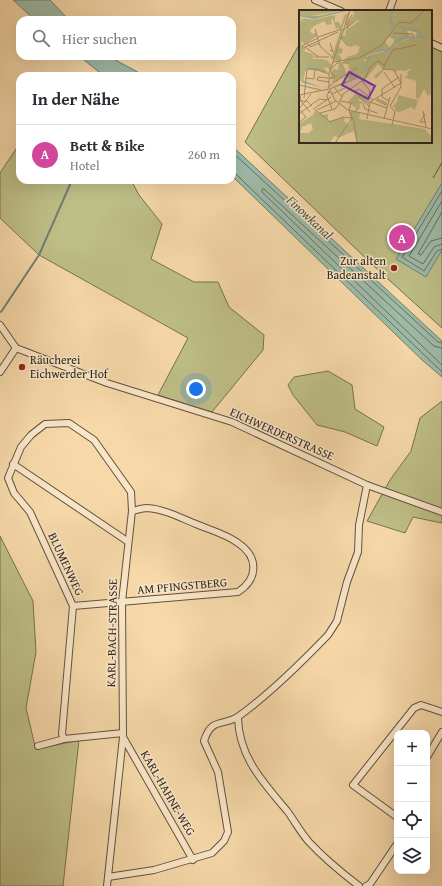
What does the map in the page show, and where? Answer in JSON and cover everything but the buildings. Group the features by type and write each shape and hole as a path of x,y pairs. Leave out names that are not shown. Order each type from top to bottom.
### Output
{"street":[{"path":"315,0 339,10"},
{"path":"389,10 394,0"},
{"path":"432,43 442,48"},
{"path":"0,325 16,348 0,372"},
{"name":"EICHWERDERSTRASSE","path":"16,348 107,383 232,422 367,486 442,512"},
{"name":"KARL-BACH-STRASSE","path":"31,435 45,424 55,422 69,423 80,429 94,440 130,492 132,511 127,541 122,602 123,735 107,886"},
{"name":"BLUMENWEG","path":"31,435 21,447 8,478 9,484 30,512 73,606 62,734 64,739"},
{"path":"13,464 127,541"},
{"path":"108,877 154,870 194,860 212,853 224,842 228,832 218,772 204,741 207,733 214,725 238,718 328,635 337,621 347,582 358,552 359,525 367,486"},
{"name":"AM PFINGSTBERG","path":"73,606 238,592 250,582 254,571 250,556 239,543 167,512 147,508 132,511"},
{"path":"394,815 353,785 414,708 421,705 442,712"},
{"path":"238,718 243,745 249,762 263,784 288,813 308,841 359,886"},
{"path":"430,752 442,732"},
{"path":"38,746 64,739 123,735"},
{"name":"KARL-HAHNE-WEG","path":"123,735 194,860"},
{"path":"366,886 370,884 394,848"}],"green space":[{"path":"299,45 299,143 432,143 432,45 442,49 442,162 433,178 442,163 442,328 378,270 245,142"},
{"path":"16,149 16,184 133,184 139,195 162,224 151,259 194,282 218,282 229,307 264,335 263,350 212,412 158,395 188,338 39,255 0,218 0,173"},
{"path":"328,371 352,385 355,409 384,427 377,446 345,432 317,425 293,395 288,385 294,377"},
{"path":"442,401 442,523 413,517 405,533 367,521 390,480 411,451 420,418"},
{"path":"0,536 33,601 36,652 26,708 35,746 43,748 79,740 63,886 0,886"}],"water":[{"path":"13,0 50,0 65,16 31,16"},
{"path":"84,60 115,60 138,72 99,72"},
{"path":"236,150 442,341 442,377 422,360 236,180"},
{"path":"442,183 442,250 426,277 396,259"}],"waterway":[{"path":"1,312 39,255 70,184"}],"place":[{"name":"Bett & Bike","path":"402,238"},
{"name":"Zur alten Badeanstalt","path":"394,268"},
{"name":"Räucherei Eichwerder Hof","path":"22,367"}],"water label":[{"name":"Finowkanal","path":"310,217"}]}
